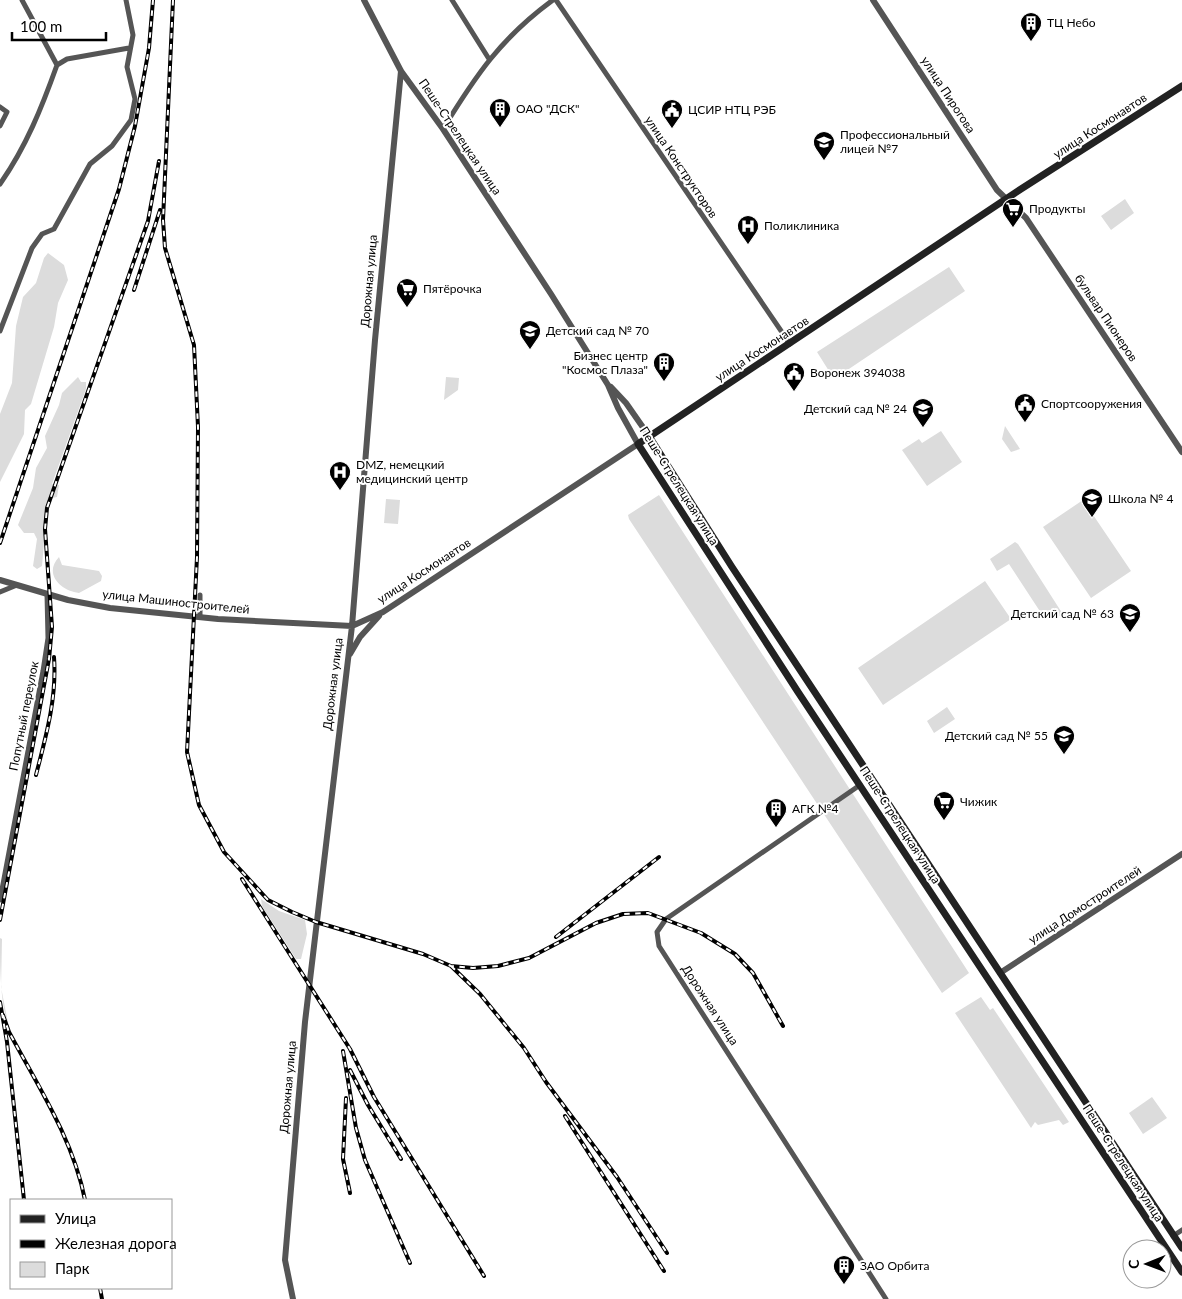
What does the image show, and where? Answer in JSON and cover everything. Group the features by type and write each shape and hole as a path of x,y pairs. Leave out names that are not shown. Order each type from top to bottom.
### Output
{"main road":[{"name":"улица Космонавтов","path":"638,444 1007,199 1182,86"},
{"name":"Пеше-Стрелецкая улица","path":"649,436 732,567 1182,1248"},
{"name":"Пеше-Стрелецкая улица","path":"638,444 860,785 1182,1272"}],"street":[{"path":"22,0 58,65"},
{"path":"0,331 38,237 54,229 90,164 112,146 132,120 135,99 127,67 133,34 126,0"},
{"name":"Пеше-Стрелецкая улица","path":"364,0 401,71 443,129 608,385 618,408 638,444"},
{"path":"452,0 489,59"},
{"path":"443,129 478,72 489,59 520,27 555,0"},
{"name":"улица Конструкторов","path":"555,0 790,344"},
{"name":"улица Пирогова","path":"874,0 986,174 1007,199"},
{"path":"0,184 37,119 58,65 67,59 129,48"},
{"name":"Дорожная улица","path":"293,1299 285,1260 302,1062 352,626 379,302 401,71"},
{"path":"0,107 7,112 0,126"},
{"name":"бульвар Пионеров","path":"1007,199 1026,218 1182,452"},
{"name":"Пеше-Стрелецкая улица","path":"608,385 626,403 649,436"},
{"name":"улица Космонавтов","path":"352,626 383,612 638,444"},
{"name":"улица Машиностроителей","path":"0,580 47,594 110,608 200,617 352,626"},
{"path":"0,592 17,585"},
{"name":"Попутный переулок","path":"0,900 43,671 48,638 47,594"},
{"path":"200,595 200,617"},
{"path":"348,657 360,637 383,612"},
{"name":"Дорожная улица","path":"860,785 666,919 657,932 659,946 886,1299"},
{"name":"улица Домостроителей","path":"1000,974 1182,854"},
{"path":"1173,1236 1182,1230"}],"green space":[{"path":"1125,199 1134,213 1111,230 1101,216"},
{"path":"48,253 64,265 68,280 58,303 54,327 31,404 25,410 24,434 0,482 0,414 12,383 16,326 23,297 36,283 44,258"},
{"path":"949,267 965,291 834,379 817,352"},
{"path":"78,377 81,382 86,382 86,389 52,484 59,485 57,497 52,498 47,508 42,566 37,569 33,566 37,539 34,533 24,533 18,525 33,488 36,468 47,448 45,436 59,405 62,393"},
{"path":"446,377 459,378 458,390 444,400"},
{"path":"1005,426 1020,449 1011,452 1002,439"},
{"path":"941,431 962,462 927,486 902,450 919,439 922,443"},
{"path":"659,495 969,973 942,993 629,519 628,515"},
{"path":"386,499 400,500 398,524 384,523"},
{"path":"1083,500 1131,571 1091,598 1043,527"},
{"path":"1015,542 1064,616 1043,616 1009,564 997,571 990,559"},
{"path":"59,557 62,565 99,571 102,576 101,581 79,593 66,589 56,581 54,575 53,570"},
{"path":"985,581 1011,619 883,705 858,668"},
{"path":"947,707 955,719 934,733 927,721"},
{"path":"261,899 279,911 305,920 307,934 301,959 296,959 262,906"},
{"path":"0,938 2,939 1,983 0,959"},
{"path":"2,991 8,1023 3,1005"},
{"path":"981,997 990,1010 993,1008 1069,1122 1063,1125 1059,1120 1038,1125 1035,1122 1031,1128 955,1013"},
{"path":"1152,1097 1167,1118 1143,1134 1129,1113"}],"railway":[{"path":"0,543 119,189 135,126 149,48 153,0"},
{"path":"173,0 163,220 165,248 194,345 198,427 197,557 187,752 199,805 224,852 268,900 316,922 423,954 451,966 473,968 498,966 529,958 596,923 623,914 648,913 701,933 735,954 753,973 783,1026"},
{"path":"0,920 49,659 52,627 45,529 47,508 148,221 159,161"},
{"path":"134,290 160,210"},
{"path":"36,775 52,702 54,657"},
{"path":"556,937 659,857"},
{"path":"242,879 350,1049 374,1097 484,1276"},
{"path":"451,966 480,994 524,1048 546,1082 617,1177 667,1253"},
{"path":"0,1002 7,1042 24,1199"},
{"path":"3,1015 9,1032 43,1093 63,1134 72,1156 85,1199"},
{"path":"343,1051 356,1128 365,1160 410,1263"},
{"path":"350,1070 368,1105 401,1159"},
{"path":"346,1098 343,1159 350,1193"},
{"path":"565,1116 664,1271"},
{"path":"100,1289 102,1299"}],"place":[{"name":"ТЦ Небо","path":"1031,42"},
{"name":"ОАО \"ДСК\"","path":"500,128"},
{"name":"ЦСИР НТЦ РЭБ","path":"672,129"},
{"name":"Профессиональный лицей №7","path":"824,161"},
{"name":"Продукты","path":"1013,228"},
{"name":"Поликлиника","path":"748,245"},
{"name":"Пятёрочка","path":"407,308"},
{"name":"Детский сад № 70","path":"530,350"},
{"name":"Бизнес центр \"Космос Плаза\"","path":"664,382"},
{"name":"Воронеж 394038","path":"794,392"},
{"name":"Спортсооружения","path":"1025,423"},
{"name":"Детский сад № 24","path":"923,428"},
{"name":"DMZ, немецкий медицинский центр","path":"340,491"},
{"name":"Школа № 4","path":"1092,518"},
{"name":"Детский сад № 63","path":"1130,633"},
{"name":"Детский сад № 55","path":"1064,755"},
{"name":"Чижик","path":"944,821"},
{"name":"АГК №4","path":"776,828"},
{"name":"ЗАО Орбита","path":"844,1285"}]}
